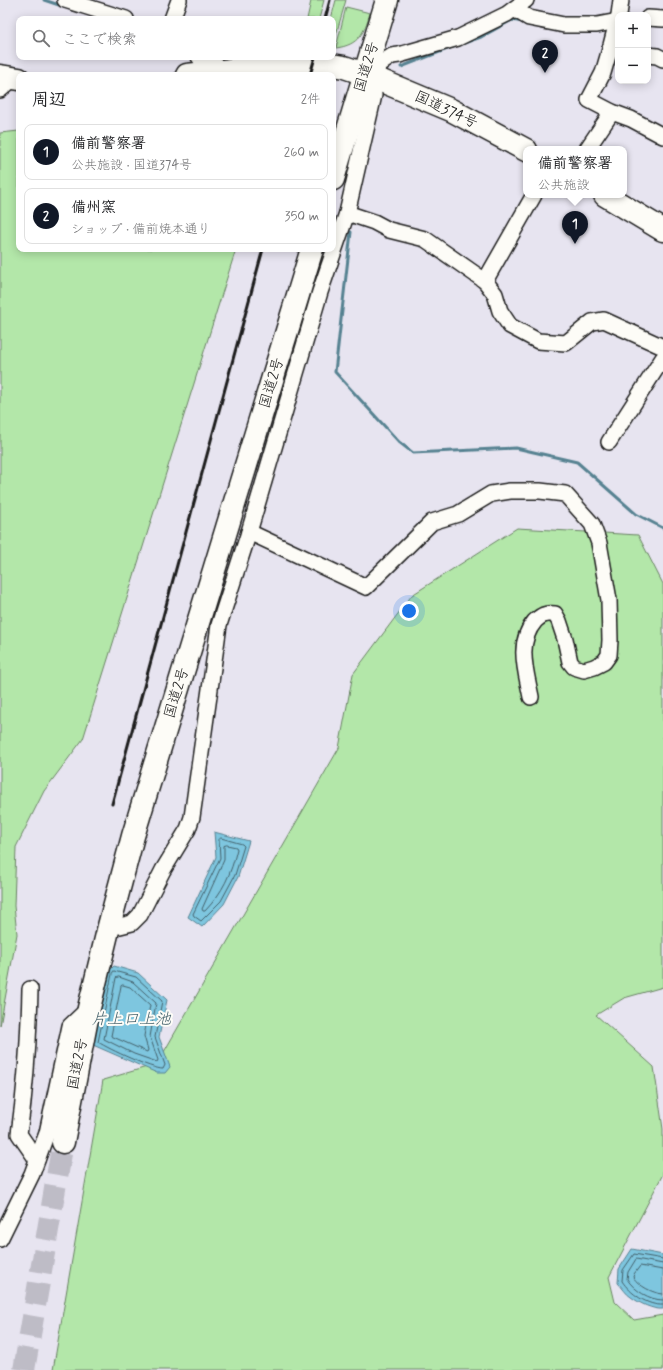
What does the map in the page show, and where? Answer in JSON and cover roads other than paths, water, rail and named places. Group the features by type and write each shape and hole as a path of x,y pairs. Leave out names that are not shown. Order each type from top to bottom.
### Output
{"highway":[{"name":"国道2号","path":"336,169 387,0"},
{"name":"国道374号","path":"221,72 249,68 326,64 344,68 365,74 451,110 523,148"},
{"path":"611,198 663,230"},
{"name":"国道2号","path":"63,1142 89,1008 109,926 149,784 311,252"}],"street":[{"path":"66,0 117,16"},
{"path":"173,16 179,0"},
{"path":"619,12 621,0"},
{"path":"336,245 347,213 374,95 365,74 392,56 458,38 507,14 520,4 529,18 564,25 598,26 615,22"},
{"path":"651,18 663,19"},
{"path":"614,50 589,100 612,112 631,118 663,136"},
{"path":"651,55 663,59"},
{"path":"207,60 212,62 221,72"},
{"path":"589,146 612,112"},
{"path":"485,281 532,198"},
{"path":"347,213 374,222 389,230 425,239 485,281 495,294 500,311 510,326 538,341 566,343 592,322 604,320 663,347"},
{"path":"109,926 120,926 132,923 140,915 163,870 188,829 195,807 204,742 205,717 219,625 249,532 320,292 334,252"},
{"path":"609,442 663,358"},
{"path":"249,532 366,587 432,522 458,514 491,494 510,491 540,491 565,494 592,524 599,543 609,600 609,655 604,662 594,667 584,670 574,667 570,662 565,639 555,614 548,613 541,615 525,636 524,643 524,662 531,697"},
{"path":"30,989 29,1039 20,1134 37,1160"},
{"path":"0,1239 32,1174 47,1133 70,1026 89,1008"}],"water":[{"path":"214,832 249,841 238,877 224,904 202,927 188,917 216,857"},
{"name":"片上口上池","path":"114,966 138,973 167,1000 159,1037 170,1067 165,1073 157,1073 93,1045 109,971"},
{"path":"632,1249 663,1255 663,1309 646,1306 638,1302 627,1294 618,1283 619,1269"}],"waterway":[{"path":"44,0 62,6"},
{"path":"464,43 481,37 512,20 523,22"},
{"path":"401,67 455,46"},
{"path":"351,232 335,372 399,442 413,453 516,448 577,462 636,514 663,528"}],"tunnel":[{"path":"24,1370 63,1142"}],"railway":[{"path":"326,16 330,0"},
{"path":"311,72 314,60"},
{"path":"112,804 262,252"}],"place":[{"name":"備州窯","path":"545,73"},
{"name":"備前警察署","path":"575,244"}]}
